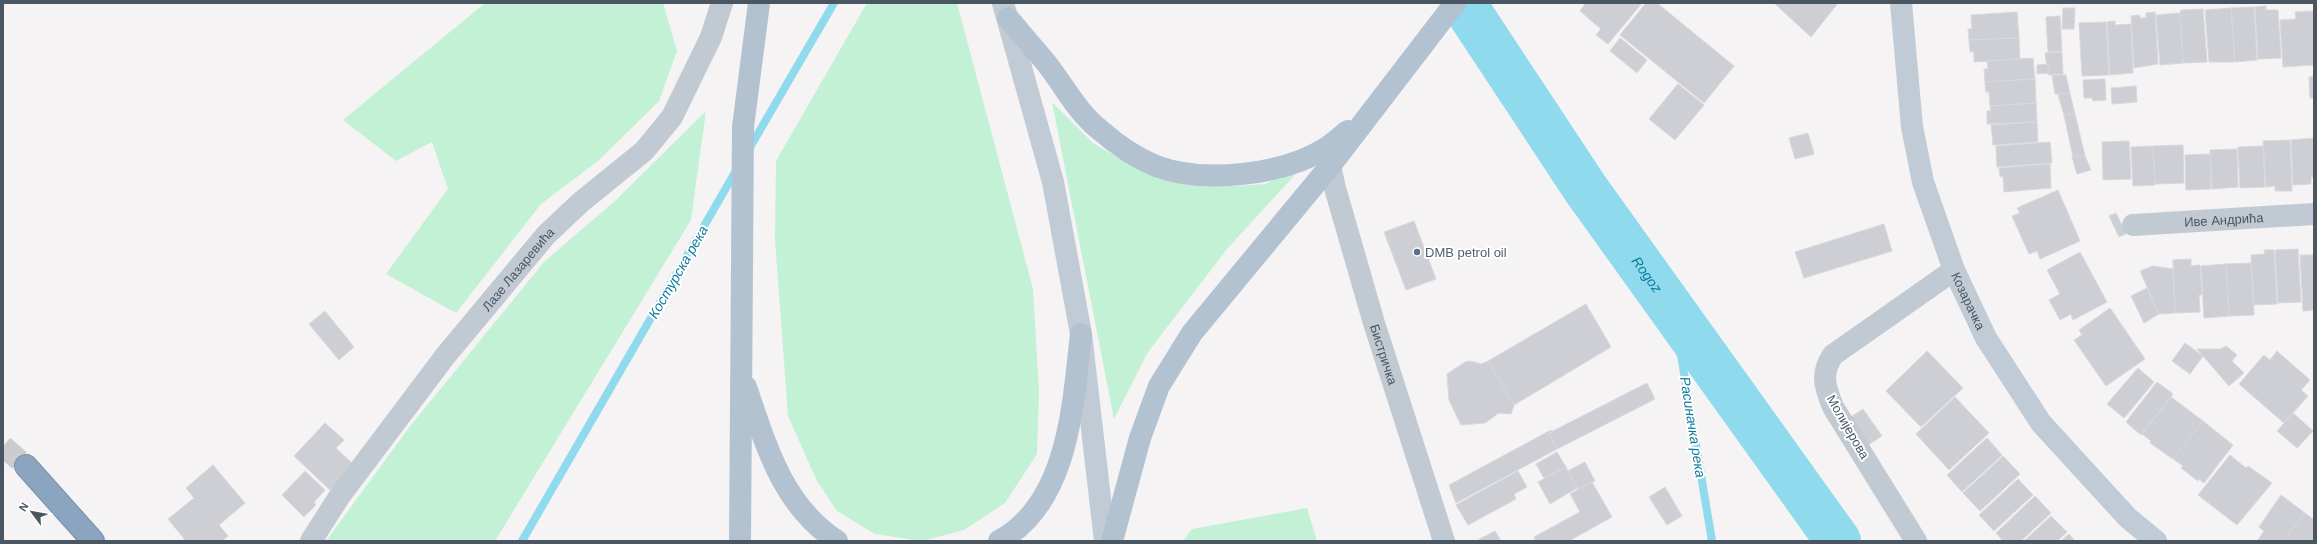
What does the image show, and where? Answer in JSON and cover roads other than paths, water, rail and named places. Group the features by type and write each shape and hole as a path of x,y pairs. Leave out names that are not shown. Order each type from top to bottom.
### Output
{"highway":[{"path":"26,466 93,541"}],"main road":[{"path":"740,541 740,314 743,128 759,3"},
{"path":"1112,541 1140,438 1159,386 1192,333 1330,166 1455,3"},
{"path":"1005,11 1048,65 1074,105 1099,130 1122,147 1156,166 1191,175 1252,173 1286,165 1326,148 1372,111"},
{"path":"999,541 1009,536 1028,518 1052,483 1063,448 1076,379 1081,334"},
{"path":"741,370 773,464 787,491 823,532 836,541"}],"street":[{"name":"Лазе Лазаревића","path":"311,541 339,497 446,355 546,235 581,202 644,151 672,117 711,37 722,3"},
{"name":"Козарачка","path":"1901,3 1912,127 1923,182 1954,270 1986,338 2041,423 2128,518 2156,541"},
{"path":"1005,11 1053,182 1081,334 1104,541"},
{"name":"Бистричка","path":"1330,166 1372,317 1444,541"},
{"name":"Иве Андрића","path":"2133,225 2314,214"},
{"name":"Молијерова","path":"1916,541 1833,407 1825,386 1825,370 1833,355 1954,270"}],"waterway":[{"name":"Костурска река","path":"749,149 834,3"},
{"name":"Rogoz","path":"1463,3 1585,188 1838,541"},
{"name":"Костурска река","path":"522,541 737,169"},
{"name":"Расиначка река","path":"1674,313 1712,541"}],"tunnel":[{"path":"3,446 26,466"}],"place":[{"name":"DMB petrol oil","path":"1417,252"}]}
